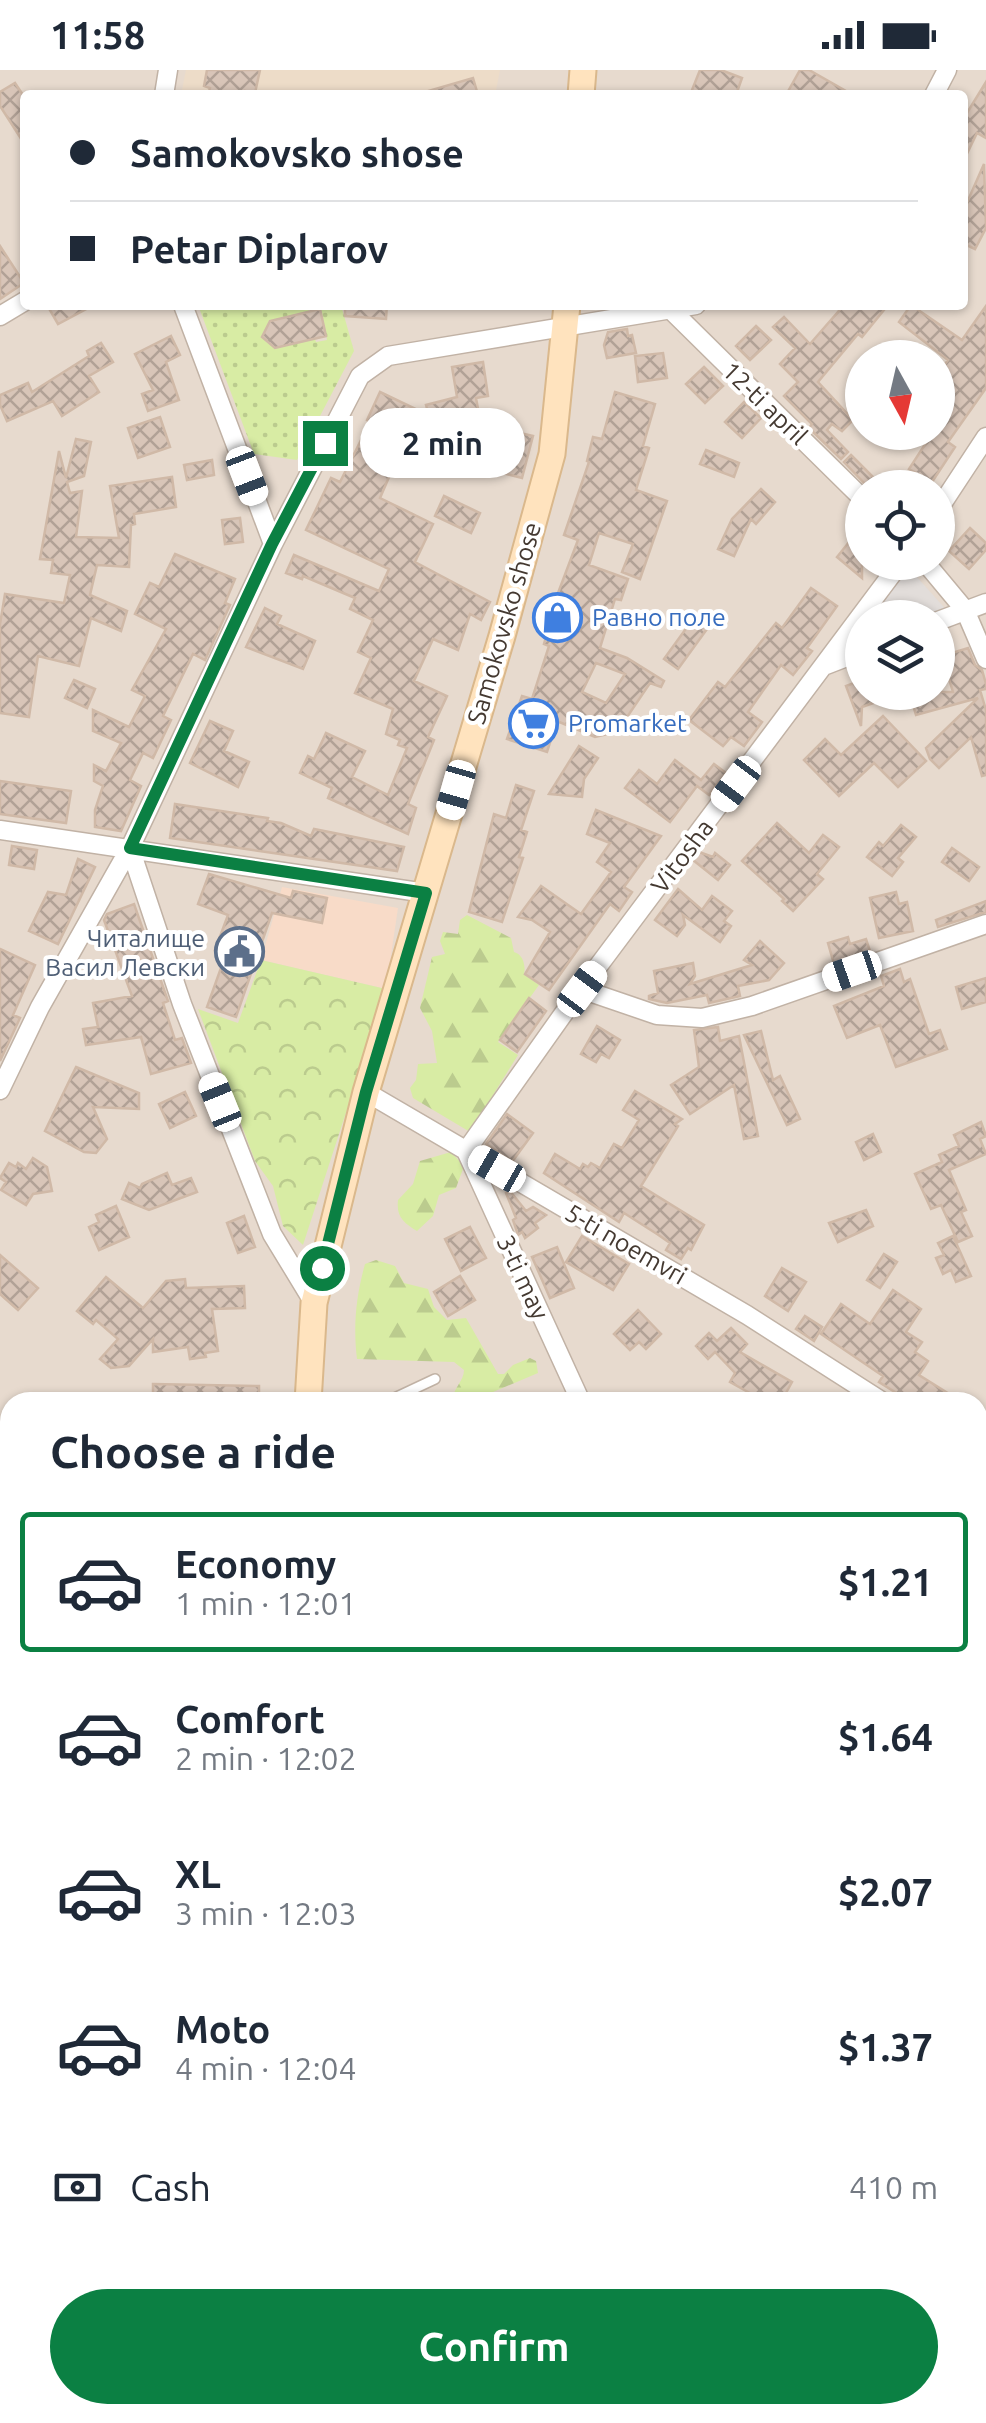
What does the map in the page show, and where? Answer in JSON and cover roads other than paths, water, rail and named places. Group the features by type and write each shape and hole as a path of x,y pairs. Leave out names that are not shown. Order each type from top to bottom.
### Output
{"main road":[{"name":"Samokovsko shose","path":"309,1392 314,1303 366,1092 552,454 566,316"}],"street":[{"path":"185,310 272,544"},
{"path":"0,1090 40,1007 130,848 272,544 360,376 388,356 566,316 642,310"},
{"name":"12-ti april","path":"670,310 845,481"},
{"path":"955,484 986,437"},
{"name":"Vitosha","path":"466,1151 888,580"},
{"path":"940,580 965,610 986,659"},
{"path":"955,614 986,603"},
{"path":"824,666 845,658"},
{"path":"0,830 426,893"},
{"path":"130,848 182,1004 272,1234 314,1303"},
{"path":"582,989 657,1015 702,1018 752,1006 986,924"},
{"name":"5-ti noemvri","path":"366,1092 747,1314 867,1392"},
{"name":"3-ti may","path":"466,1151 575,1392"}],"lane":[{"path":"408,1392 435,1380"}],"place":[{"name":"Равно поле","path":"557,617"},
{"name":"Promarket","path":"533,723"},
{"name":"Читалище Васил Левски","path":"240,952"}]}
